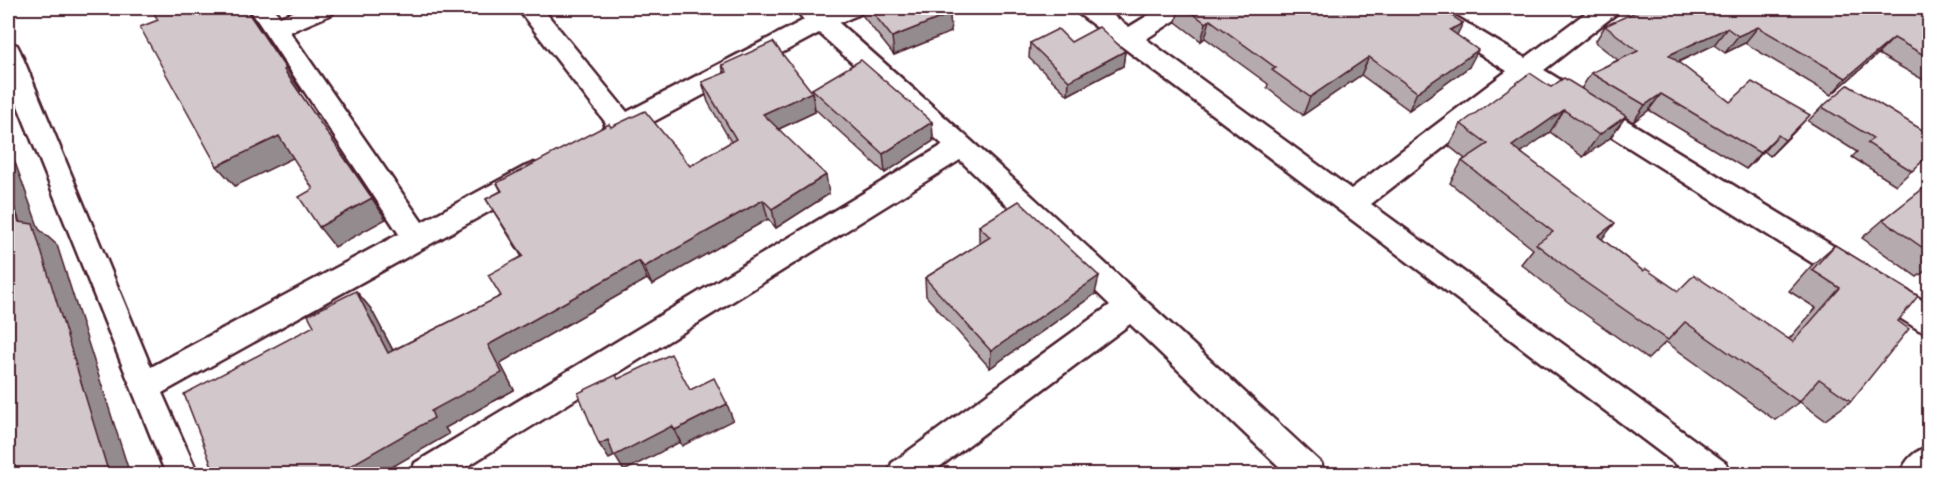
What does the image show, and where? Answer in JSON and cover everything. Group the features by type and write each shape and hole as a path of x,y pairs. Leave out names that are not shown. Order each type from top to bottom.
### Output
{"street":[{"path":"324,8 269,18 416,236"},
{"path":"529,8 623,126"},
{"path":"592,143 812,15 852,8"},
{"path":"1086,8 1352,203 1714,474"},
{"path":"1129,39 1178,8"},
{"path":"1424,8 1929,321"},
{"path":"1352,203 1608,8"},
{"path":"812,15 962,146 1309,474"},
{"path":"8,51 144,387 182,474"},
{"path":"427,474 962,146"},
{"path":"144,387 416,236 561,159"},
{"path":"904,474 1132,305"},
{"path":"1918,474 1929,463"}],"building":[{"path":"151,8 245,8 286,69 284,70 372,198 319,227 299,197 313,189 279,136 217,166 140,27 158,20"},
{"path":"869,8 945,8 950,14 892,37"},
{"path":"1185,8 1440,8 1463,23 1450,30 1478,50 1417,92 1369,57 1310,97 1272,70 1276,68 1210,20 1206,23"},
{"path":"1644,8 1913,8 1929,18 1929,58 1894,38 1846,78 1758,27 1738,36 1727,28 1669,55 1730,102 1752,82 1810,115 1785,140 1778,135 1760,153 1661,94 1645,105 1591,73 1638,51 1605,26"},
{"path":"1099,27 1125,51 1069,81 1030,43 1058,29 1071,42"},
{"path":"773,42 812,92 763,114 826,175 772,209 763,200 644,267 639,261 488,345 502,373 431,411 434,418 336,474 215,474 184,394 314,326 308,315 356,291 388,353 501,296 488,275 523,256 486,199 502,191 497,183 609,124 611,127 645,111 690,166 736,139 702,82 727,72 722,65"},
{"path":"861,60 932,122 883,154 812,89"},
{"path":"1530,73 1551,87 1564,78 1626,116 1599,135 1564,110 1512,146 1615,223 1598,236 1643,271 1646,269 1678,291 1694,275 1793,342 1840,288 1812,270 1835,245 1918,296 1898,321 1909,329 1851,401 1819,379 1799,402 1685,322 1668,340 1585,282 1536,244 1553,232 1462,161 1488,144 1461,124"},
{"path":"1848,85 1929,134 1929,155 1912,171 1867,143 1873,138 1822,107"},
{"path":"1929,184 1929,252 1883,220"},
{"path":"8,189 19,222 33,224 109,474 8,474"},
{"path":"1019,201 1099,276 991,351 925,278 990,237 979,226"},
{"path":"671,354 690,390 714,378 727,404 675,430 672,426 614,456 608,440 599,444 578,393 616,375 618,379"}]}
